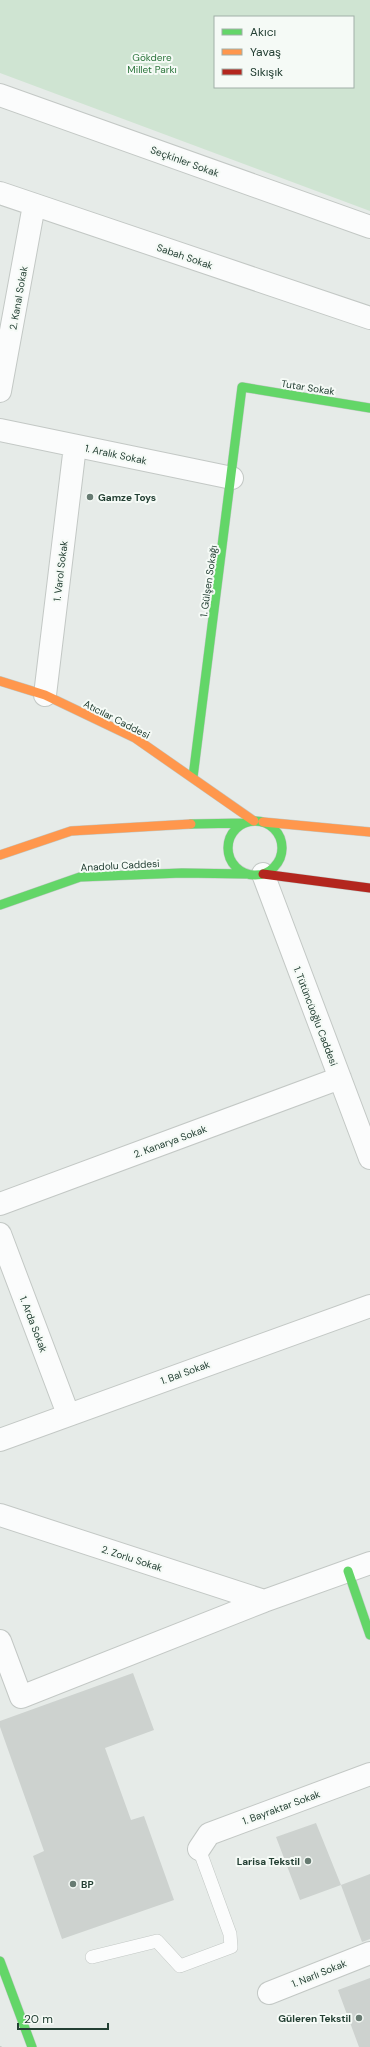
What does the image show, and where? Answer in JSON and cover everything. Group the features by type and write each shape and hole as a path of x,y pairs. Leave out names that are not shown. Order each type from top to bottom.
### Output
{"main road":[{"name":"Tutar Sokak","path":"242,387 370,408"},
{"name":"1. Gülşen Sokağı","path":"193,777 232,478 242,387"},
{"name":"Atıcılar Caddesi","path":"0,681 45,695 135,738 259,821 370,832"},
{"path":"0,855 71,831 168,824 259,821 276,832 282,848 277,864 255,874"},
{"path":"245,822 231,834 228,852 231,861 236,868 255,874 370,888"},
{"name":"Anadolu Caddesi","path":"0,905 80,877 182,873 255,874"},
{"path":"348,1571 370,1635"},
{"path":"0,1961 32,2047"}],"street":[{"name":"Seçkinler Sokak","path":"0,95 370,227"},
{"name":"Sabah Sokak","path":"0,193 370,318"},
{"name":"2. Kanal Sokak","path":"0,391 6,324 34,205"},
{"name":"1. Aralık Sokak","path":"0,430 232,478"},
{"name":"1. Varol Sokak","path":"45,695 75,446"},
{"name":"1. Tütüncüoğlu Caddesi","path":"255,874 340,1078 370,1158"},
{"name":"2. Kanarya Sokak","path":"0,1204 340,1078"},
{"name":"1. Arda Sokak","path":"0,1234 68,1414"},
{"name":"1. Bal Sokak","path":"0,1440 68,1414 370,1306"},
{"name":"2. Zorlu Sokak","path":"0,1515 264,1600"},
{"path":"0,1641 21,1697 264,1600 370,1563"},
{"name":"1. Bayraktar Sokak","path":"199,1849 209,1834 370,1774"},
{"name":"1. Narlı Sokak","path":"269,1993 370,1953"}],"lane":[{"path":"92,1957 157,1941 180,1966 231,1946 230,1934 199,1849"}],"green space":[{"name":"Gökdere Millet Parkı","path":"0,0 370,0 370,211 0,73"}],"building":[{"path":"133,1673 154,1730 105,1748 131,1820 144,1816 174,1900 62,1939 33,1856 44,1851 0,1727 0,1721"},
{"name":"Larisa Tekstil","path":"316,1823 341,1885 300,1900 276,1837"},
{"path":"370,1874 370,1939 362,1942 341,1885"},
{"name":"Güleren Tekstil","path":"370,1978 370,2047 359,2047 338,1990"}],"traffic: fast":[{"path":"193,777 242,387 370,408"},
{"path":"255,821 265,823 274,829 280,838 282,848 280,858 274,867 265,873 255,875 245,873 236,867 230,858 228,848 230,838 236,829 245,823 255,821"},
{"path":"191,824 245,823"},
{"path":"0,905 80,877 182,873 247,874"},
{"path":"348,1571 370,1635"},
{"path":"0,1961 32,2047"}],"traffic: slow":[{"path":"0,681 45,695 135,738 254,821"},
{"path":"263,822 370,832"},
{"path":"0,855 71,831 191,824"}],"traffic: jam":[{"path":"263,874 370,888"}],"place":[{"name":"Gamze Toys","path":"90,497"},
{"name":"Larisa Tekstil","path":"308,1861"},
{"name":"BP","path":"73,1884"},
{"name":"Güleren Tekstil","path":"359,2018"}]}
